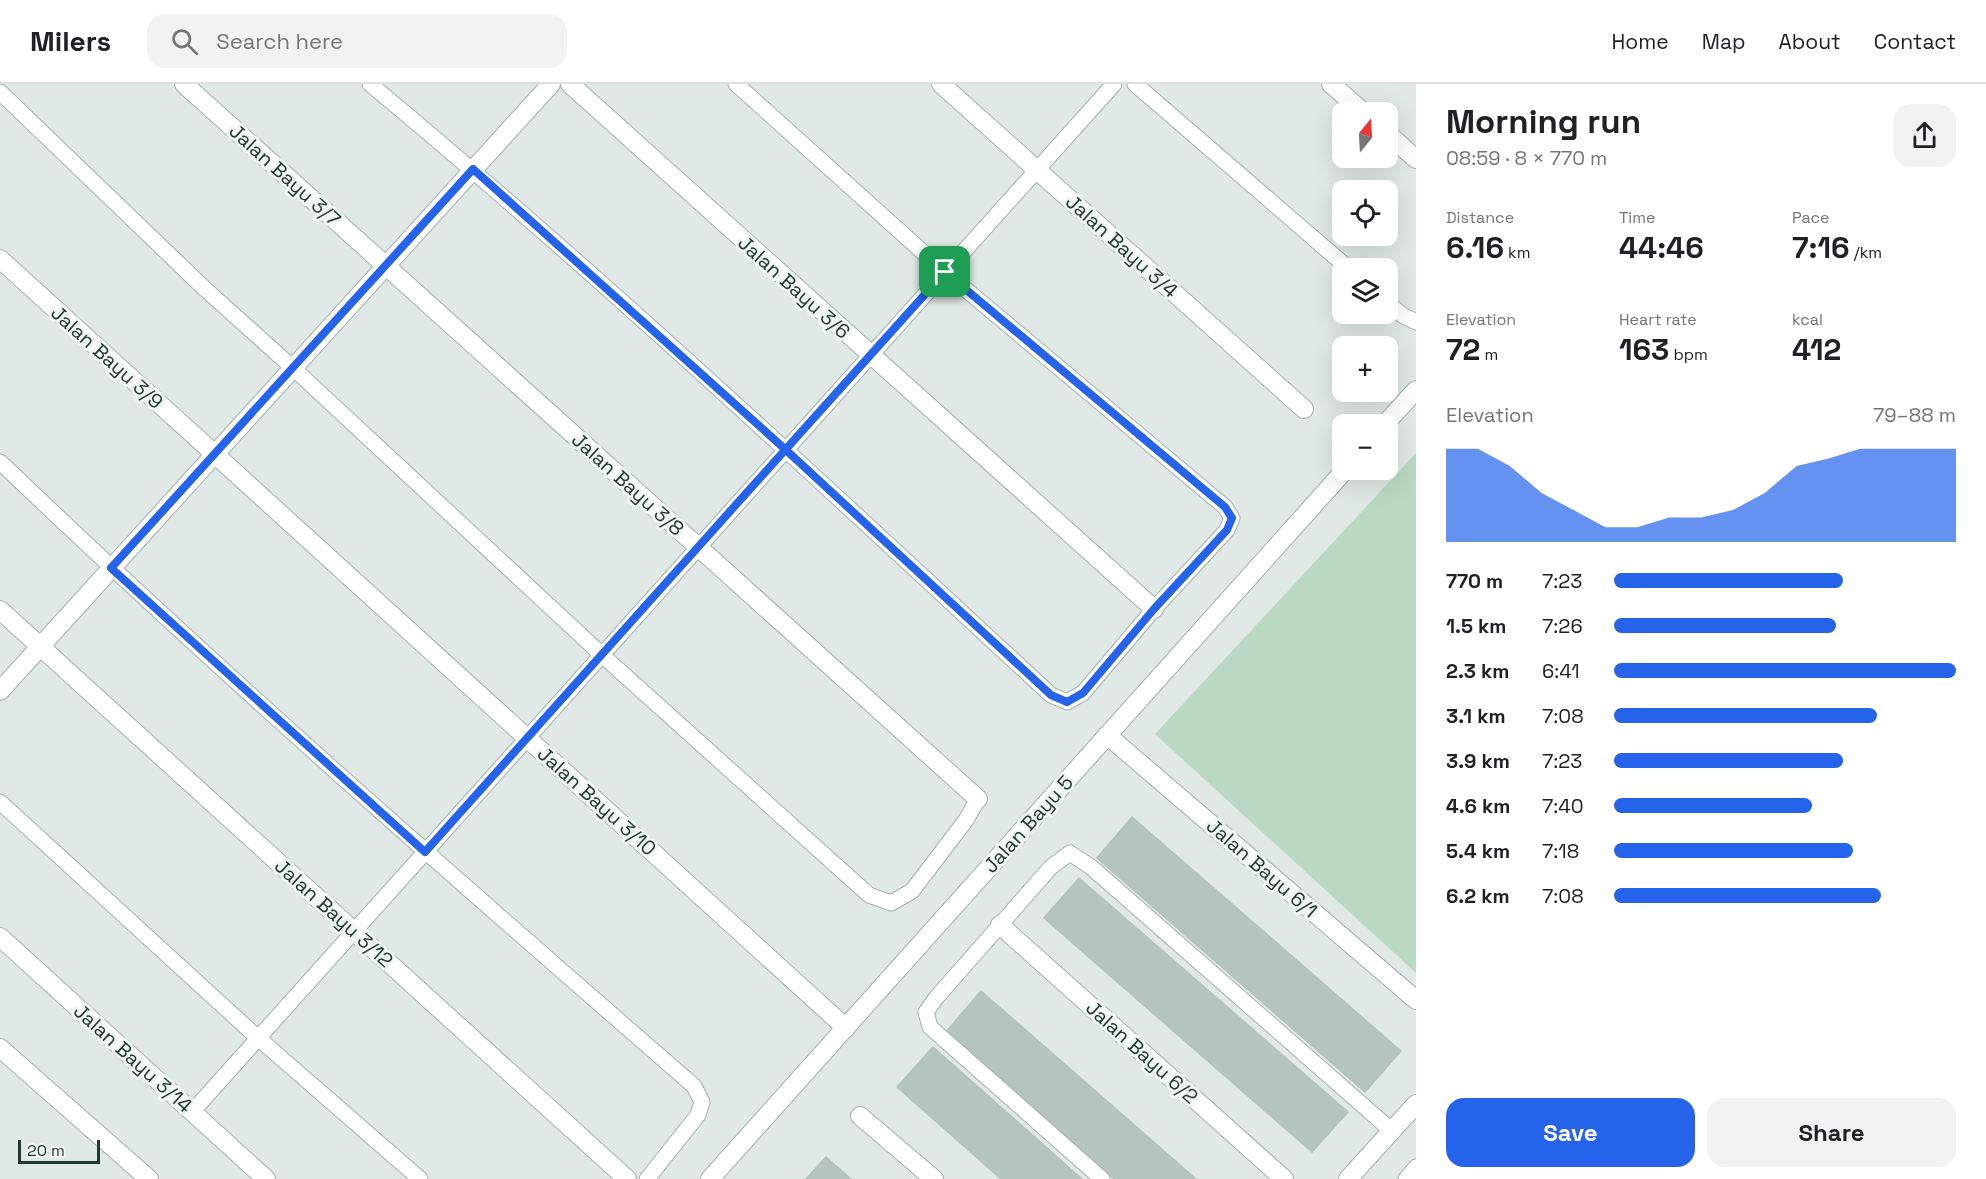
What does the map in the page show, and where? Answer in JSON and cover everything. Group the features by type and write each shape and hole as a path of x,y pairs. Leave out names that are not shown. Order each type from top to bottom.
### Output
{"street":[{"name":"Jalan Bayu 3/7","path":"184,84 386,266"},
{"path":"0,691 551,84"},
{"name":"Jalan Bayu 3/6","path":"570,84 1154,609"},
{"name":"Jalan Bayu 3/4","path":"941,84 1304,409"},
{"path":"1331,84 1352,102"},
{"path":"1398,143 1416,159"},
{"name":"Jalan Bayu 3/9","path":"0,259 215,454"},
{"name":"Jalan Bayu 3/8","path":"386,266 978,799"},
{"path":"1394,414 1416,390"},
{"name":"Jalan Bayu 3/10","path":"215,454 846,1028"},
{"name":"Jalan Bayu 5","path":"710,1179 1336,480"},
{"name":"Jalan Bayu 3/12","path":"0,610 627,1179"},
{"name":"Jalan Bayu 6/1","path":"1107,735 1416,1000"},
{"name":"Jalan Bayu 6/2","path":"1000,926 1284,1179"},
{"name":"Jalan Bayu 3/14","path":"0,937 266,1179"},
{"path":"0,1048 149,1179"},
{"path":"1348,1179 1416,1104"},
{"path":"860,1116 934,1179"}],"lane":[{"path":"370,84 473,169 786,450 1051,695 1067,702 1083,693 1154,609 1227,530 1232,518 1225,507 945,272 736,84"},
{"path":"192,1112 1114,84"},
{"path":"1135,84 1336,258"},
{"path":"0,92 205,289 602,655 869,895 891,903 912,891 966,820 978,799"},
{"path":"1398,312 1416,322"},
{"path":"0,462 111,568 425,852 694,1086 702,1102 698,1115 647,1179"},
{"path":"0,802 258,1038 420,1179"},
{"path":"1102,1179 930,1027 926,1012 1051,867 1070,853 1091,867 1392,1131"},
{"path":"1406,1179 1416,1167"}],"green space":[{"path":"1416,453 1416,973 1155,734 1391,480 1398,480 1398,472"}],"building":[{"path":"1132,817 1401,1051 1365,1092 1097,858"},
{"path":"1079,878 1348,1112 1312,1152 1044,918"},
{"path":"981,991 1196,1179 1114,1179 946,1032"},
{"path":"933,1047 1082,1179 1001,1179 897,1087"},
{"path":"826,1157 851,1179 806,1179"}],"route":[{"path":"945,272 870,355 786,450 425,852 111,568 473,169 786,450 1051,695 1067,702 1083,693 1154,609 1227,530 1232,518 1225,507 945,272"}]}
